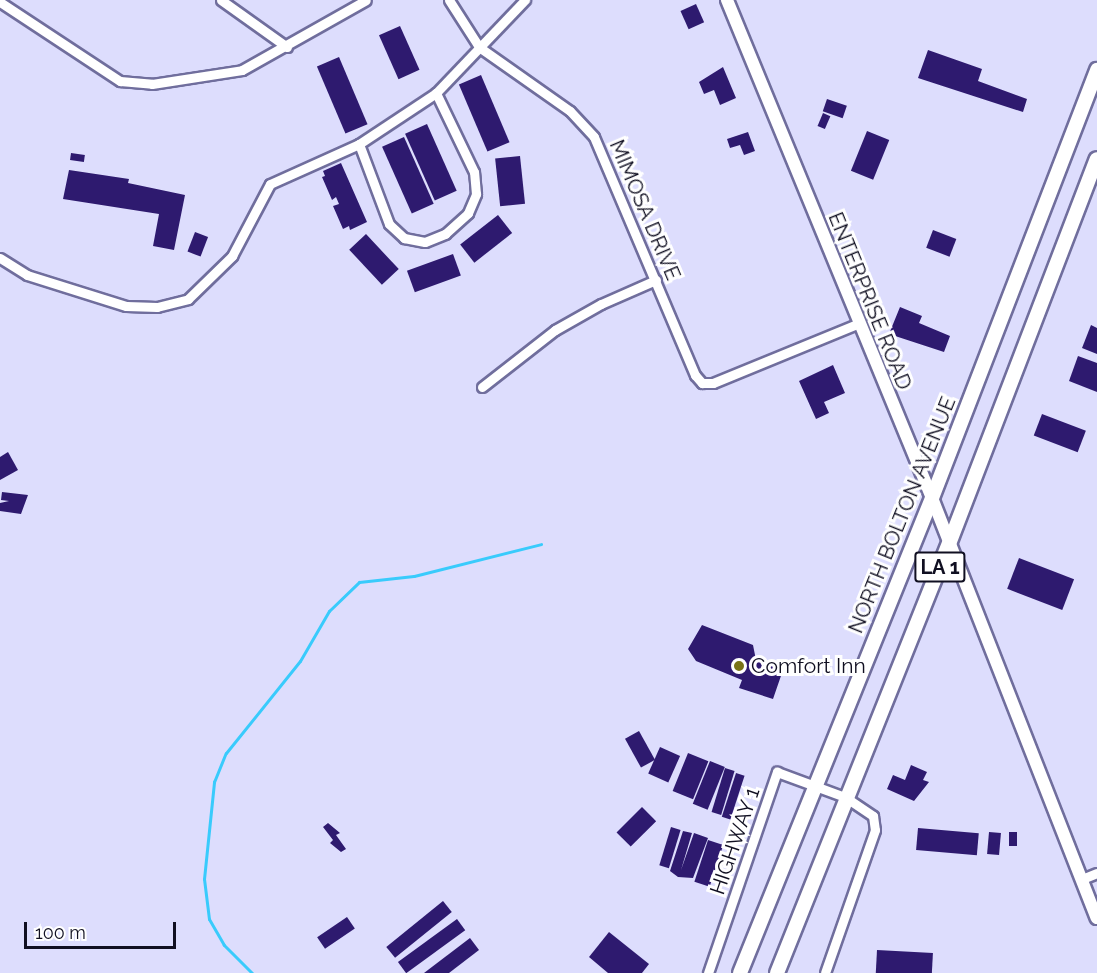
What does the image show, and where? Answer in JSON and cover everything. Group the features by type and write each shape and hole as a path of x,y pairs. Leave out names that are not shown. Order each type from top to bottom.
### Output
{"main road":[{"name":"NORTH BOLTON AVENUE","path":"740,973 761,916 817,786 932,498 1097,70"},
{"name":"LA 1","path":"777,973 845,797 949,544 1097,159"},
{"path":"731,973 761,916"}],"street":[{"path":"221,0 287,47"},
{"path":"0,2 120,81 152,84 193,80 242,70 287,47 366,0"},
{"name":"MIMOSA DRIVE","path":"450,0 479,47 570,111 594,137 695,375 702,383 713,383 857,324"},
{"path":"0,258 27,275 126,306 157,307 188,299 232,256 270,184 360,144 436,93 525,0"},
{"name":"ENTERPRISE ROAD","path":"727,0 857,324 932,498 1097,918"},
{"path":"360,144 389,224 404,238 425,242 445,234 468,213 476,194 474,172 436,93"},
{"path":"482,387 555,330 601,304 656,280"},
{"name":"HIGHWAY 1","path":"708,973 777,772 845,797 873,816 875,830 825,973"},
{"path":"1082,879 1097,873"}],"building":[{"path":"696,4 704,22 689,29 680,11"},
{"path":"400,26 420,70 399,79 379,35"},
{"path":"928,50 982,69 978,81 1027,99 1023,112 918,78"},
{"path":"339,57 368,124 345,134 317,66"},
{"path":"723,67 736,98 720,105 714,90 704,94 699,82"},
{"path":"481,75 510,142 487,152 459,84"},
{"path":"827,99 847,106 843,118 823,111"},
{"path":"823,113 830,116 825,129 818,126"},
{"path":"427,124 457,191 435,200 405,134"},
{"path":"867,131 889,140 873,180 851,171"},
{"path":"748,132 755,151 744,155 740,145 730,148 727,139"},
{"path":"404,137 434,204 412,213 382,147"},
{"path":"71,153 85,155 84,162 70,160"},
{"path":"520,156 525,204 500,206 495,159"},
{"path":"341,163 367,222 350,230 349,226 343,229 333,206 339,204 336,197 332,200 322,177 325,176 323,171"},
{"path":"69,170 129,179 128,183 185,195 174,250 153,246 159,214 63,199"},
{"path":"498,215 512,233 474,263 460,245"},
{"path":"933,230 956,239 950,257 926,248"},
{"path":"195,232 208,237 201,257 187,252"},
{"path":"366,234 399,269 382,285 349,250"},
{"path":"453,254 461,276 415,292 407,271"},
{"path":"900,307 922,316 919,323 950,336 944,352 889,334"},
{"path":"1091,325 1097,328 1097,354 1082,348"},
{"path":"1078,356 1097,363 1097,392 1069,381"},
{"path":"833,365 845,393 824,402 829,413 816,419 799,381"},
{"path":"1042,414 1086,431 1078,452 1034,435"},
{"path":"8,452 18,470 0,480 0,457"},
{"path":"2,492 28,495 21,514 0,511 0,503 9,501 1,500"},
{"path":"1019,558 1074,579 1062,610 1007,589"},
{"name":"Comfort Inn","path":"702,625 753,645 756,660 783,670 773,699 739,688 742,680 696,661 688,649"},
{"path":"639,731 655,760 641,768 625,739"},
{"path":"660,747 680,756 668,782 648,773"},
{"path":"688,753 708,761 693,799 673,791"},
{"path":"710,761 725,767 708,810 693,804"},
{"path":"911,765 927,772 923,780 929,782 914,801 887,789 893,775 905,780"},
{"path":"725,768 735,771 721,815 712,812"},
{"path":"736,773 745,776 730,820 722,817"},
{"path":"642,807 656,821 631,847 617,832"},
{"path":"328,823 340,833 336,835 346,849 341,852 330,843 333,840 323,827"},
{"path":"671,827 681,830 669,868 659,865"},
{"path":"918,828 979,833 977,855 916,850"},
{"path":"683,831 692,833 681,870 694,833 708,838 693,878 678,877 670,871"},
{"path":"989,832 1001,833 999,855 987,854"},
{"path":"1009,832 1017,832 1017,846 1009,846"},
{"path":"708,840 723,845 710,887 694,882"},
{"path":"443,901 452,912 395,958 386,947"},
{"path":"347,917 355,929 325,949 317,937"},
{"path":"457,919 465,930 406,973 398,962"},
{"path":"609,932 649,964 642,973 608,973 589,957"},
{"path":"470,938 479,950 449,973 424,973"},
{"path":"877,950 933,953 932,973 876,973"}],"waterway":[{"path":"252,973 224,945 209,919 204,879 214,782 226,753 300,661 329,611 359,582 414,576 541,544"}],"place":[{"name":"Comfort Inn","path":"739,666"}]}
